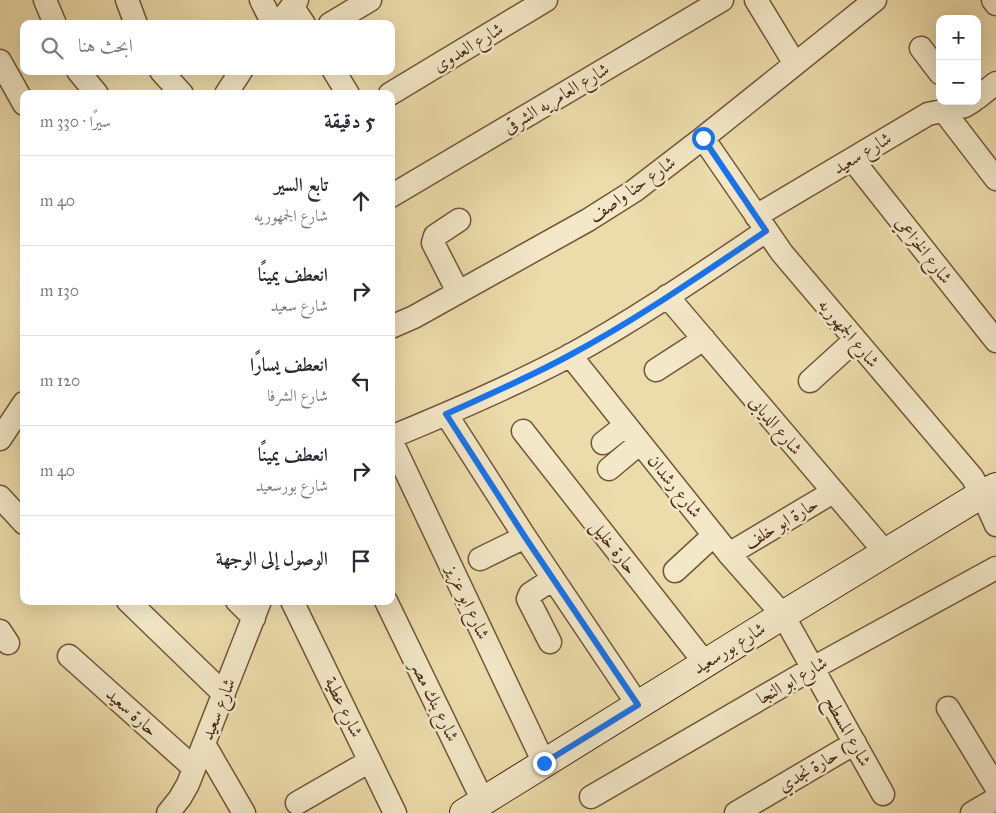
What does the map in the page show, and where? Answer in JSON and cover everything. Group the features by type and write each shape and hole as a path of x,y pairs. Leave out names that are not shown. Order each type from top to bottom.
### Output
{"main road":[{"name":"شارع بورسعيد","path":"484,806 544,763 885,552 989,490"}],"street":[{"path":"45,0 53,20"},
{"path":"127,0 134,20"},
{"path":"261,0 271,20"},
{"path":"337,20 370,0"},
{"name":"شارع العدوى","path":"395,91 546,0"},
{"name":"شارع العامريه الشرقى","path":"395,194 722,0"},
{"path":"756,0 795,64"},
{"name":"شارع حنا واصف","path":"395,325 612,206 703,138 875,0"},
{"path":"993,0 996,4"},
{"path":"284,20 298,10"},
{"path":"921,48 936,68"},
{"path":"0,61 20,97"},
{"path":"81,75 94,90"},
{"path":"165,75 178,90"},
{"path":"229,90 238,75"},
{"path":"336,75 346,90"},
{"name":"شارع سعيد","path":"981,92 996,83"},
{"name":"شارع سعيد","path":"395,437 496,392 570,355 667,296 761,223 852,159 928,114 957,105"},
{"path":"965,105 996,179"},
{"name":"شارع الجمهوريه","path":"703,138 782,253 972,477 989,490 996,525"},
{"name":"شارع الخزاعي","path":"852,159 996,341"},
{"path":"458,292 433,243 435,236 459,220"},
{"name":"شارع الديابى","path":"667,296 885,552"},
{"path":"656,370 704,339"},
{"path":"810,380 855,340"},
{"name":"شارع رشدان","path":"570,355 729,554 783,615"},
{"path":"0,439 20,411"},
{"path":"446,414 525,537 638,705"},
{"path":"603,442 626,425"},
{"name":"حارة خليل","path":"523,431 705,663"},
{"path":"609,469 640,443"},
{"name":"شارع ابو عزيز","path":"395,447 544,763"},
{"name":"حارة ابو خلف","path":"729,554 833,492"},
{"path":"0,497 20,519"},
{"path":"674,571 714,535"},
{"path":"480,559 525,537"},
{"name":"شارع ابو النجا","path":"591,797 813,668 996,568"},
{"path":"550,642 528,599 530,594 553,579"},
{"path":"132,605 224,694"},
{"name":"شارع عطية","path":"294,605 395,813"},
{"name":"شارع بنك مصر","path":"388,605 484,806"},
{"name":"شارع سعيد","path":"168,813 180,798 194,768 257,610"},
{"name":"شارع المسطح","path":"783,615 883,794"},
{"name":"حارة سعيد","path":"70,656 194,768"},
{"path":"948,708 996,787"},
{"name":"حارة نجدي","path":"736,813 855,743"},
{"path":"204,744 244,813"},
{"path":"296,803 370,761"},
{"path":"972,813 996,799"}],"route":[{"path":"544,763 638,705 525,537 446,414 496,392 570,355 636,317 766,231 703,138"}]}
